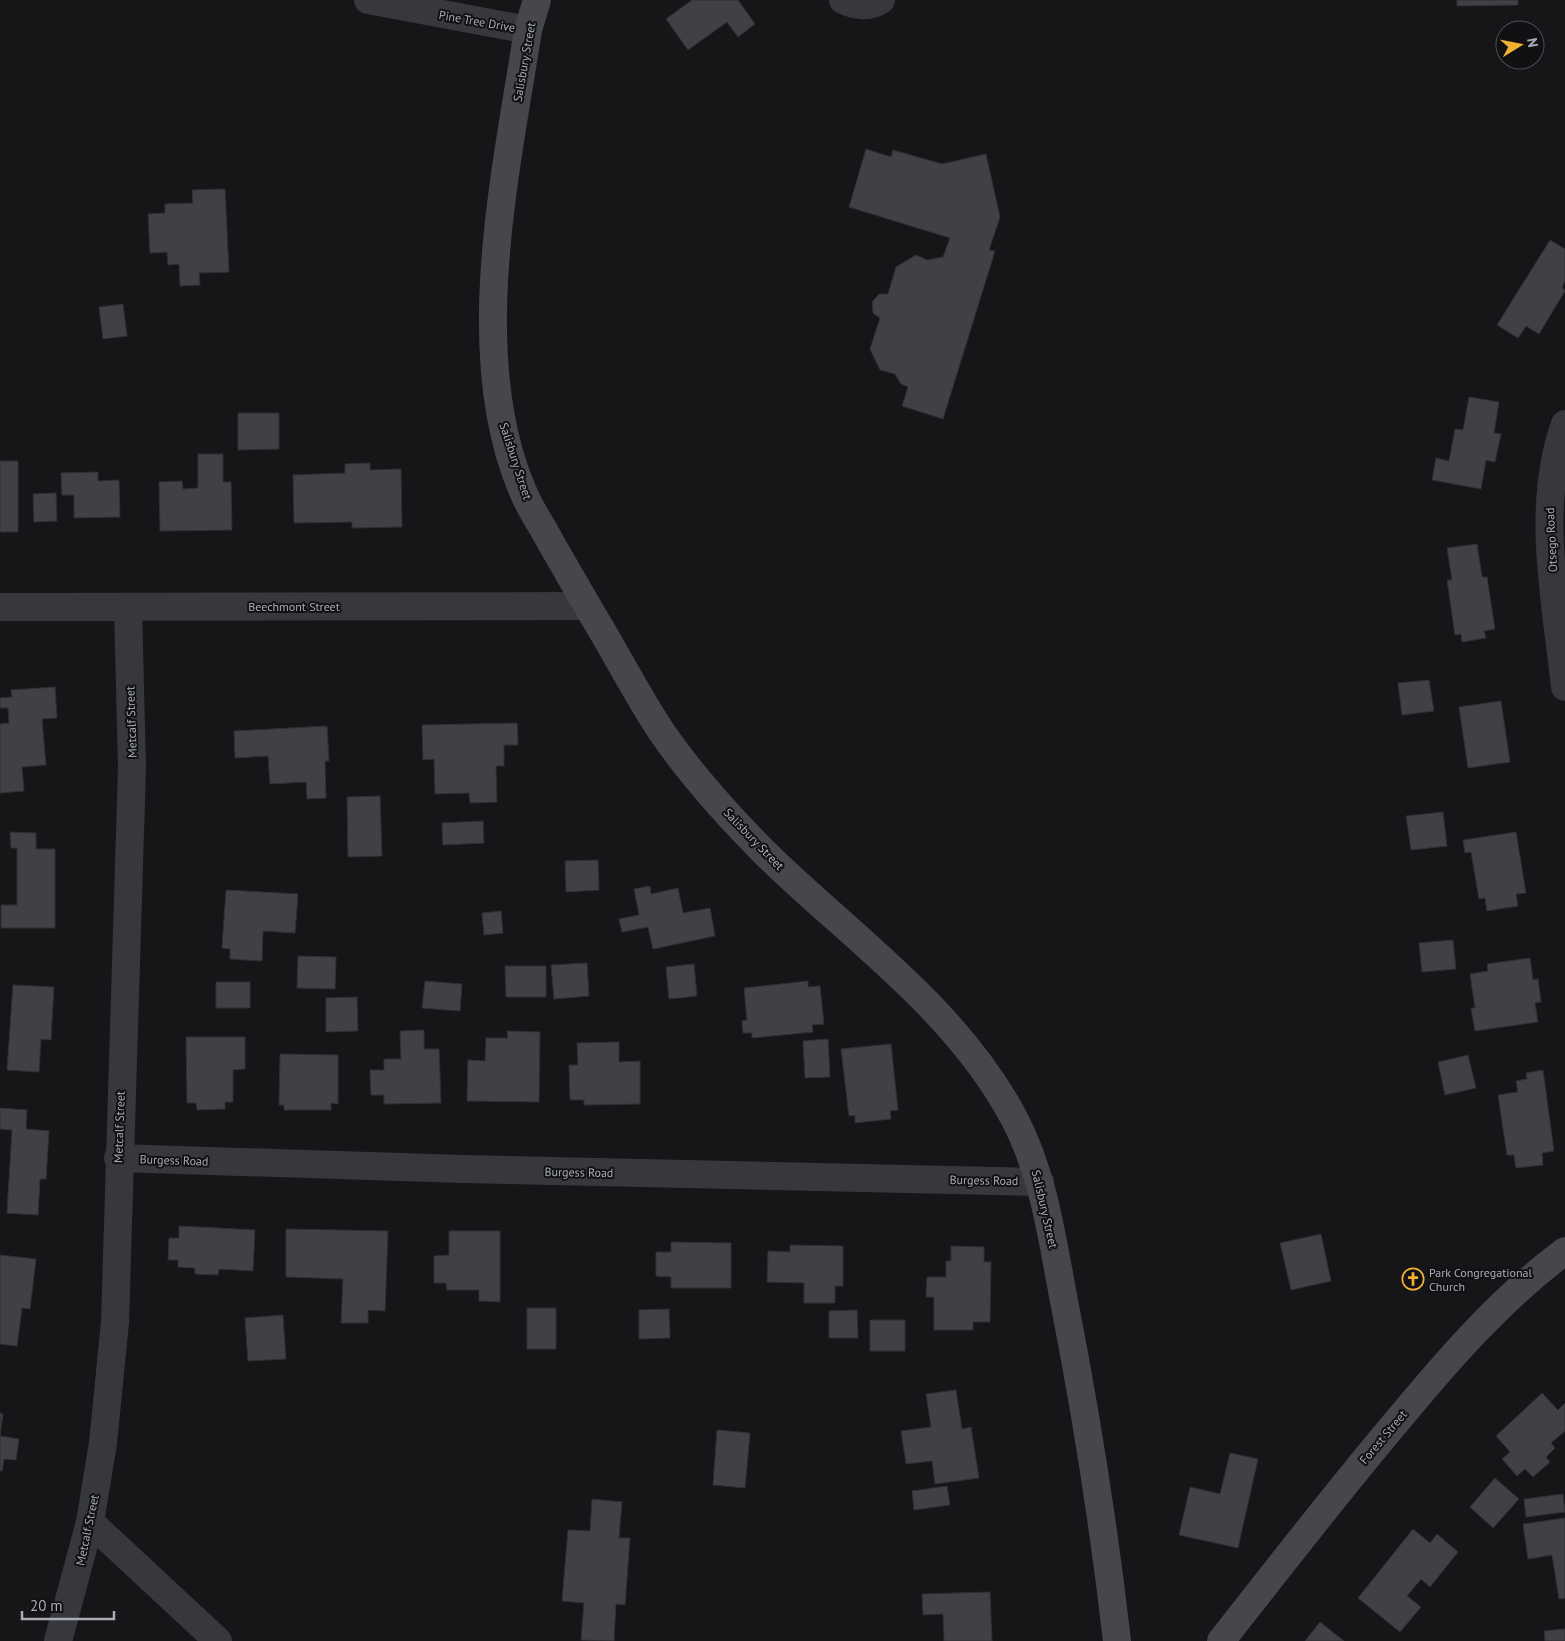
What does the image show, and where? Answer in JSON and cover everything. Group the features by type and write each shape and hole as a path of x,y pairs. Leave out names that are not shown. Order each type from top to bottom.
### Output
{"main road":[{"name":"Salisbury Street","path":"537,0 528,30 498,228 494,305 494,368 506,437 524,495 663,734 715,799 766,854 917,992 966,1046 1014,1119 1040,1182 1048,1214 1081,1385 1117,1641"},
{"name":"Forest Street","path":"1221,1641 1368,1455 1441,1369 1517,1290 1565,1251"}],"street":[{"name":"Pine Tree Drive","path":"368,0 528,30"},
{"path":"843,0 852,5 874,5 881,0"},
{"name":"Otsego Road","path":"1565,424 1552,471 1549,539 1565,687"},
{"name":"Beechmont Street","path":"0,607 587,606"},
{"name":"Metcalf Street","path":"58,1641 70,1603 90,1522 104,1443 112,1352 132,767 128,607"},
{"name":"Burgess Road","path":"118,1158 462,1170 1040,1182"},
{"path":"90,1522 218,1641"}],"building":[{"path":"692,0 738,0 755,24 738,37 727,22 688,50 666,19"},
{"path":"1457,0 1518,0 1518,5 1457,6"},
{"path":"866,149 891,157 893,150 942,164 986,154 1000,217 989,250 995,251 943,419 902,406 908,387 901,384 895,374 880,370 870,349 880,318 873,313 872,302 879,294 888,294 896,267 916,255 927,260 943,257 950,238 849,207"},
{"path":"225,189 229,272 199,273 200,285 180,286 179,264 168,265 167,252 150,253 148,214 165,213 165,204 193,203 192,190"},
{"path":"1550,240 1565,249 1565,281 1562,287 1565,291 1539,334 1526,326 1518,338 1497,325"},
{"path":"123,304 127,336 103,339 99,307"},
{"path":"1469,397 1499,402 1494,433 1501,434 1495,462 1486,460 1481,489 1432,480 1436,458 1449,461 1455,429 1463,430"},
{"path":"238,413 279,413 279,449 238,450"},
{"path":"198,454 223,454 223,482 231,482 232,530 160,531 159,482 182,481 183,489 198,488"},
{"path":"0,461 18,461 18,532 0,532"},
{"path":"370,463 370,470 401,469 402,527 352,528 352,522 294,523 293,475 345,473 345,464"},
{"path":"98,472 98,481 119,480 120,517 74,518 74,495 62,495 61,473"},
{"path":"56,493 57,521 34,522 33,494"},
{"path":"1477,544 1482,577 1487,577 1495,629 1484,631 1486,638 1462,642 1461,634 1455,635 1447,580 1452,580 1447,548"},
{"path":"1429,680 1434,711 1402,715 1398,683"},
{"path":"55,687 57,718 42,719 46,765 22,767 24,791 0,793 0,724 9,723 8,708 0,708 0,698 12,697 11,690"},
{"path":"1501,701 1510,762 1468,768 1459,707"},
{"path":"517,723 518,745 504,745 504,766 496,766 497,802 470,803 469,793 435,794 434,759 423,760 422,725"},
{"path":"327,726 329,761 325,761 326,798 307,799 306,782 270,784 268,756 235,758 234,731"},
{"path":"380,796 382,856 348,857 347,797"},
{"path":"1443,812 1447,846 1411,850 1406,816"},
{"path":"483,821 484,843 443,845 442,823"},
{"path":"10,832 36,833 36,849 55,849 55,928 1,928 1,905 17,905 17,848 11,848"},
{"path":"1516,832 1526,893 1516,894 1518,906 1487,911 1485,898 1479,899 1471,852 1465,853 1463,840"},
{"path":"598,860 599,890 566,892 565,861"},
{"path":"650,886 651,894 678,888 683,913 710,908 715,936 653,949 648,927 622,932 619,919 639,915 634,889"},
{"path":"226,890 298,894 295,933 263,931 262,961 230,959 230,949 222,948"},
{"path":"501,911 503,933 484,935 482,913"},
{"path":"1453,940 1456,969 1422,972 1419,943"},
{"path":"298,956 336,957 335,989 297,988"},
{"path":"1530,958 1533,980 1538,979 1541,1002 1535,1003 1538,1022 1475,1031 1471,1008 1475,1008 1470,974 1488,971 1487,964"},
{"path":"587,963 589,996 554,999 551,965"},
{"path":"694,964 697,996 669,999 666,967"},
{"path":"505,966 546,966 546,997 506,997"},
{"path":"425,981 462,984 460,1011 422,1008"},
{"path":"808,981 808,987 820,986 824,1024 812,1025 813,1032 752,1038 752,1033 743,1033 742,1021 747,1020 744,988"},
{"path":"216,982 250,982 250,1008 216,1008"},
{"path":"13,985 54,987 51,1040 41,1039 39,1072 7,1070"},
{"path":"357,997 358,1031 326,1032 326,998"},
{"path":"424,1030 424,1049 439,1049 441,1103 384,1104 384,1095 371,1095 370,1070 384,1070 384,1059 401,1059 400,1031"},
{"path":"507,1031 540,1032 539,1102 467,1101 468,1060 485,1061 486,1038 508,1038"},
{"path":"186,1037 245,1037 245,1069 233,1070 233,1102 225,1102 225,1109 197,1110 196,1103 187,1103"},
{"path":"828,1039 830,1077 805,1078 803,1041"},
{"path":"619,1042 619,1062 640,1061 640,1104 584,1105 584,1100 570,1100 569,1065 578,1065 577,1043"},
{"path":"891,1044 898,1110 890,1111 891,1119 855,1123 855,1115 849,1116 841,1049"},
{"path":"280,1054 338,1055 338,1104 331,1103 331,1110 284,1110 284,1105 279,1105"},
{"path":"1468,1055 1476,1088 1445,1095 1438,1062"},
{"path":"1543,1070 1554,1151 1542,1153 1543,1165 1516,1168 1514,1155 1507,1155 1498,1095 1518,1092 1516,1081 1527,1079 1526,1073"},
{"path":"0,1108 27,1110 26,1129 49,1131 46,1179 40,1179 38,1215 7,1213 12,1130 0,1129"},
{"path":"179,1226 255,1230 253,1271 219,1269 218,1275 195,1274 195,1268 178,1267 178,1260 168,1260 169,1238 179,1238"},
{"path":"286,1229 388,1231 385,1311 368,1310 368,1323 341,1323 343,1279 286,1277"},
{"path":"449,1231 500,1231 500,1302 479,1301 479,1290 447,1290 446,1283 434,1283 434,1256 449,1255"},
{"path":"1321,1234 1331,1281 1291,1290 1280,1243"},
{"path":"671,1242 731,1243 731,1288 671,1288 671,1277 656,1276 656,1252 671,1252"},
{"path":"790,1245 843,1246 843,1286 835,1286 835,1303 804,1303 804,1283 767,1282 768,1251 790,1252"},
{"path":"951,1246 984,1247 984,1262 991,1262 990,1322 973,1322 973,1330 934,1330 934,1297 926,1297 927,1277 946,1277 946,1261 951,1261"},
{"path":"0,1255 36,1259 30,1309 22,1308 17,1346 0,1344"},
{"path":"527,1308 556,1308 556,1349 527,1349"},
{"path":"669,1309 670,1338 639,1339 639,1310"},
{"path":"857,1310 858,1338 829,1338 829,1311"},
{"path":"283,1315 286,1359 248,1361 245,1318"},
{"path":"870,1320 905,1320 905,1351 870,1351"},
{"path":"956,1390 962,1429 971,1427 979,1478 935,1484 932,1461 906,1464 901,1431 931,1427 926,1394"},
{"path":"1542,1393 1558,1410 1565,1403 1565,1431 1551,1443 1555,1448 1546,1457 1550,1462 1533,1477 1525,1469 1517,1476 1502,1459 1510,1452 1496,1436"},
{"path":"0,1413 3,1414 0,1436"},
{"path":"717,1430 750,1433 745,1488 713,1485"},
{"path":"0,1436 19,1439 16,1460 4,1459 2,1471 0,1471"},
{"path":"1230,1453 1258,1459 1238,1548 1179,1535 1190,1487 1220,1494"},
{"path":"1495,1478 1519,1499 1493,1528 1470,1507"},
{"path":"947,1486 950,1505 914,1510 912,1491"},
{"path":"1563,1494 1565,1512 1526,1517 1524,1499"},
{"path":"592,1499 622,1502 619,1538 630,1538 625,1605 616,1604 614,1641 581,1640 584,1603 562,1601 568,1530 590,1531"},
{"path":"1565,1518 1565,1598 1559,1599 1552,1555 1528,1559 1523,1524"},
{"path":"1413,1529 1430,1543 1437,1534 1458,1552 1430,1587 1421,1579 1407,1596 1421,1607 1400,1632 1358,1598"},
{"path":"990,1592 992,1641 944,1641 943,1614 923,1615 922,1594"},
{"path":"1320,1622 1344,1641 1305,1641"},
{"path":"1565,1629 1565,1641 1545,1641 1544,1631"}],"place":[{"name":"Park Congregational Church","path":"1413,1279"}]}
